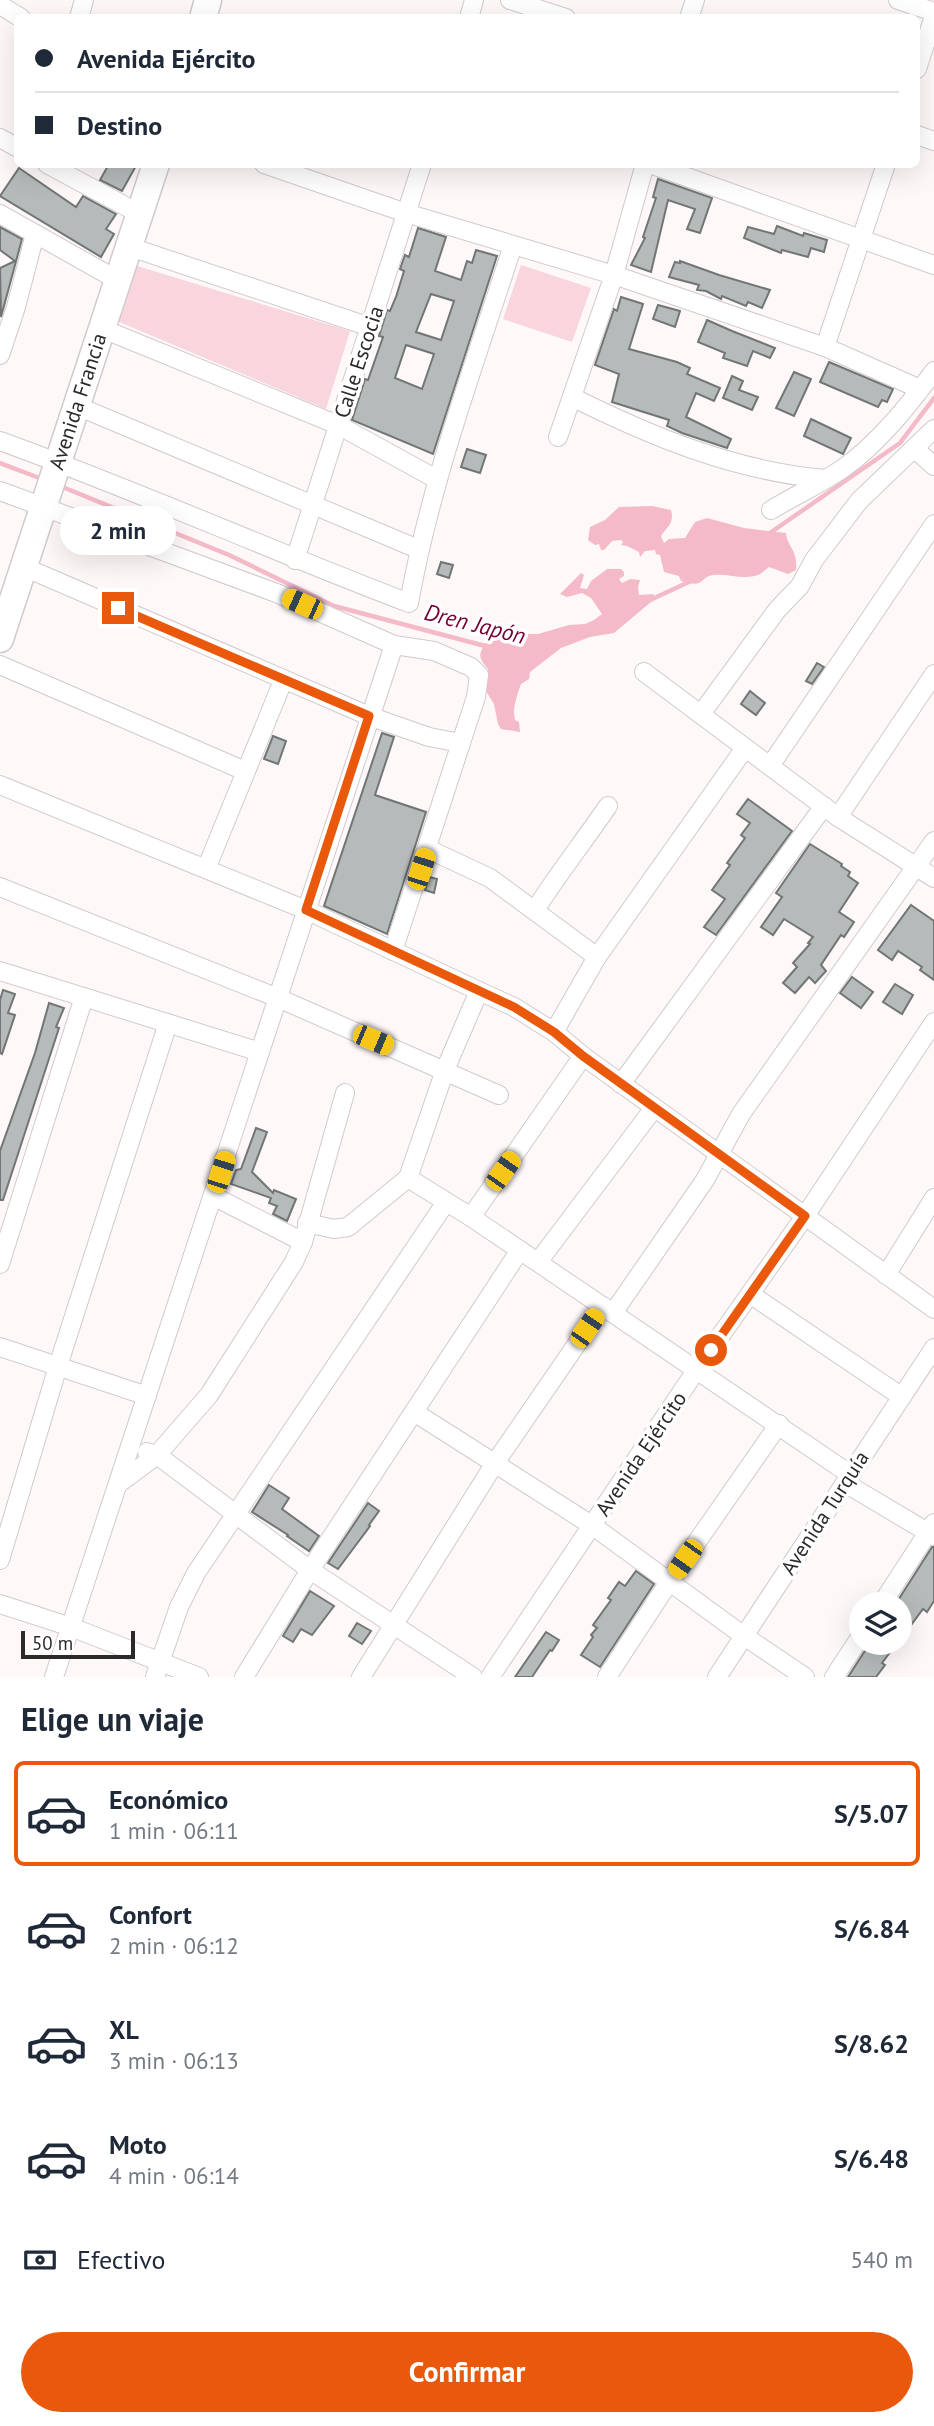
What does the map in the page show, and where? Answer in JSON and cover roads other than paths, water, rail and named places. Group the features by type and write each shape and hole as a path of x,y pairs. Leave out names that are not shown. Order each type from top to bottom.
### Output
{"street":[{"path":"510,0 554,14"},
{"path":"898,0 934,14 920,59"},
{"path":"54,168 140,214"},
{"name":"Avenida Francia","path":"0,639 155,168"},
{"path":"276,168 406,213 614,275 825,347 920,389"},
{"name":"Calle Escocia","path":"295,559 421,168"},
{"path":"558,437 614,275 647,168"},
{"path":"659,168 934,265"},
{"path":"825,347 885,168"},
{"path":"0,214 119,281"},
{"path":"0,355 35,234"},
{"path":"0,441 57,466 409,603 418,549 438,480 513,245"},
{"path":"130,247 370,327"},
{"path":"103,329 338,425 438,480"},
{"path":"771,510 863,453 934,370"},
{"path":"572,397 635,428 696,451 791,476 825,479"},
{"path":"77,406 418,549"},
{"path":"701,714 777,610 800,586 814,560 859,501 934,429"},
{"path":"914,448 934,466"},
{"path":"0,491 45,502 279,594 394,645 434,651 471,667 479,675 476,697 393,951"},
{"path":"770,766 934,524"},
{"path":"24,567 369,716 429,737 461,743"},
{"path":"54,1677 394,645"},
{"path":"0,665 245,771"},
{"path":"644,672 831,812 934,878"},
{"path":"621,1084 934,674"},
{"path":"206,869 283,681"},
{"path":"554,1032 597,957 745,748"},
{"path":"0,785 306,910 514,1007 554,1032 621,1084 934,1309"},
{"path":"535,910 559,872 578,850 608,806"},
{"path":"361,1677 495,1463 720,1154 741,1114 934,841"},
{"path":"428,849 490,878 597,957"},
{"path":"0,887 278,998 499,1095"},
{"path":"0,971 260,1052"},
{"path":"307,1223 334,1229 348,1227 408,1178 444,1070 479,991"},
{"path":"0,1264 84,997"},
{"name":"Avenida Ejército","path":"490,1677 934,1022"},
{"path":"0,1560 58,1366 168,1023"},
{"path":"471,1217 583,1056"},
{"path":"118,1484 157,1455 209,1395 294,1262 303,1242 345,1093"},
{"path":"538,1262 654,1108"},
{"path":"408,1178 471,1217 779,1424 848,1479 932,1530 890,1592"},
{"path":"213,1196 303,1242"},
{"path":"886,1275 934,1198"},
{"path":"158,1669 190,1584 446,1202"},
{"path":"244,1677 310,1570 520,1250"},
{"path":"750,1294 902,1397"},
{"path":"0,1346 147,1396"},
{"name":"Avenida Turquía","path":"717,1677 934,1348"},
{"path":"415,1412 593,1526 805,1677"},
{"path":"607,1677 669,1582 779,1424"},
{"path":"131,1446 157,1455 310,1570 473,1677"},
{"path":"0,1604 71,1627 158,1669 199,1677"},
{"path":"834,1677 849,1654"}],"waterway":[{"name":"Dren Japón","path":"767,535 900,443 934,398"},
{"name":"Dren Japón","path":"0,463 42,479"},
{"name":"Dren Japón","path":"60,486 229,555 334,606 489,647"},
{"name":"Dren Japón","path":"648,601 691,581"}]}
